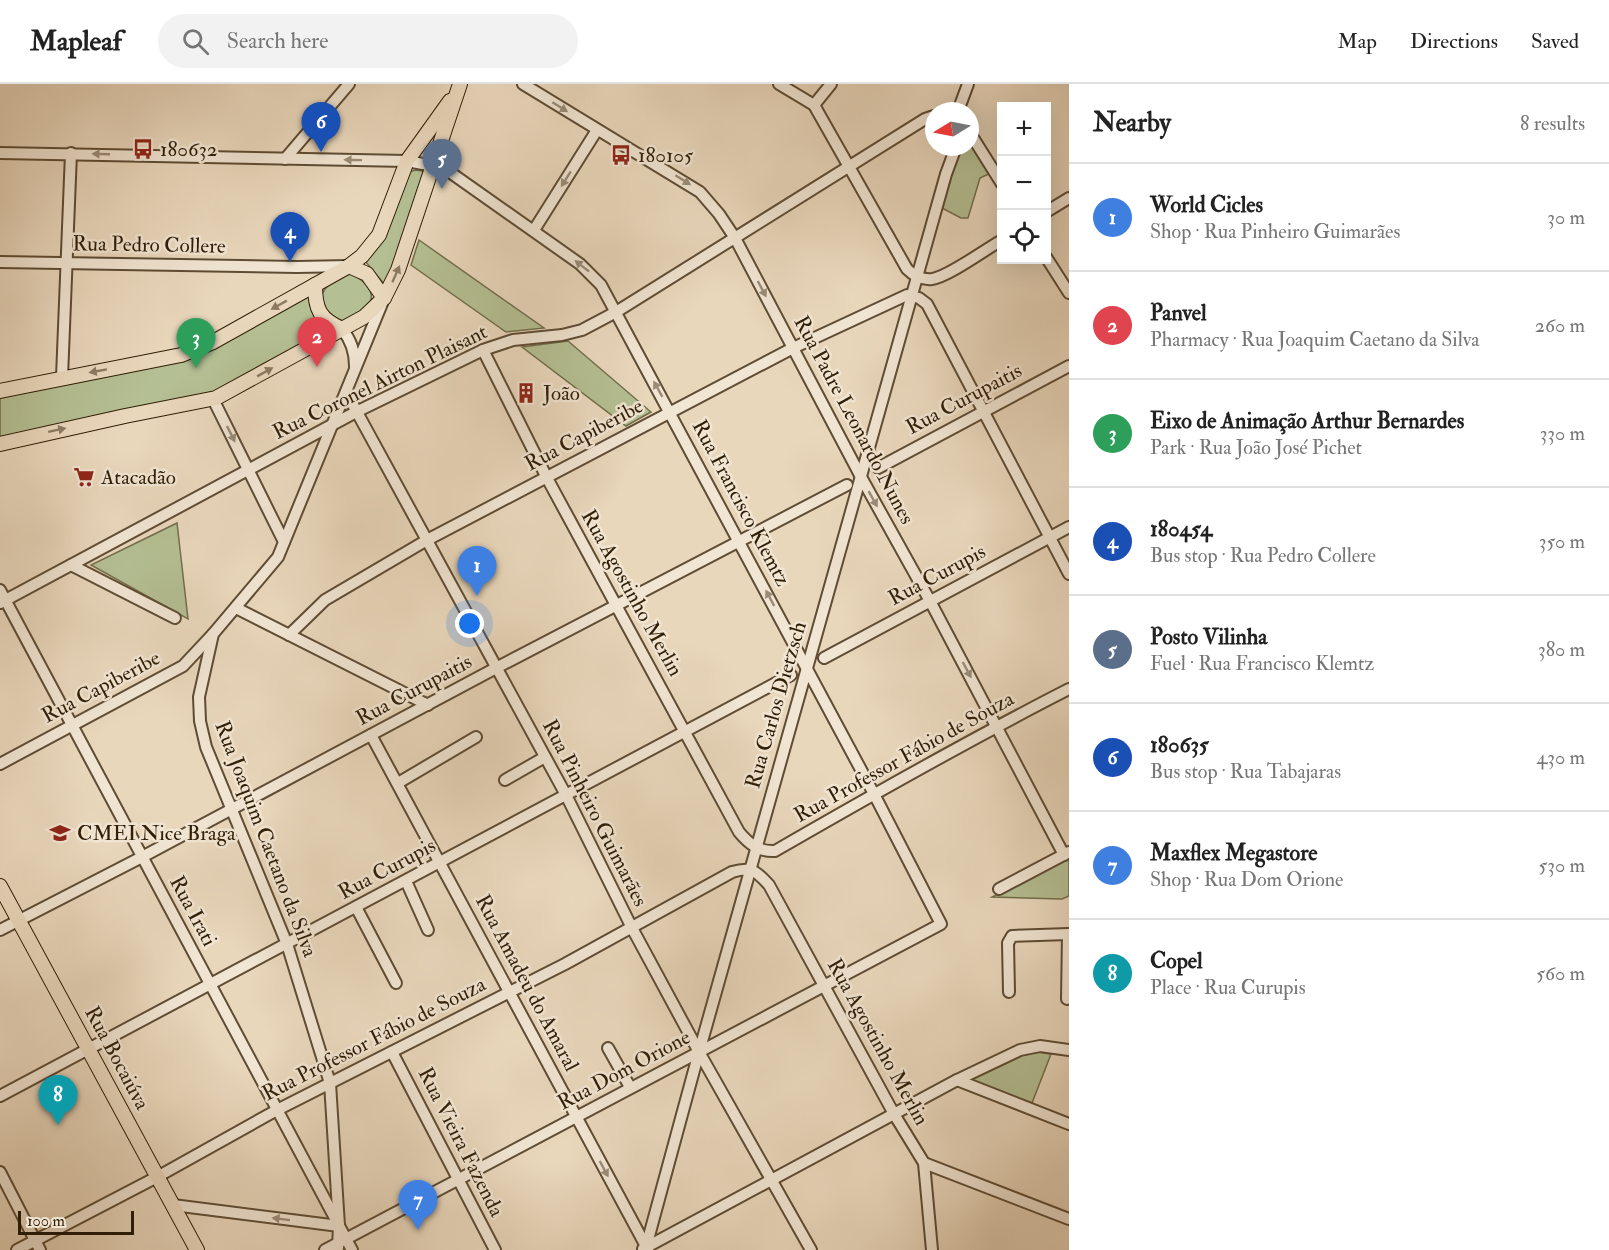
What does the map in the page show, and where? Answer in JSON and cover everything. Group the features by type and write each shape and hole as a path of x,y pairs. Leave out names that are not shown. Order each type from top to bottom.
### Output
{"main road":[{"path":"0,391 62,377 174,357 198,349 349,266 362,256 379,235 407,161 460,86"},
{"path":"0,444 213,399 364,317 384,298 398,270 460,86"},
{"path":"349,266 367,274 384,298"},
{"path":"315,285 316,303 321,315 327,323 342,329"},
{"name":"Rua Bocaiúva","path":"0,886 197,1250"}],"street":[{"path":"285,159 349,84"},
{"name":"Rua Padre Leonardo Nunes","path":"523,84 685,181 700,192 719,214 735,238 861,477 1066,853"},
{"path":"779,84 814,105 907,269 917,277 931,279 940,277 997,243"},
{"path":"814,105 831,84"},
{"path":"964,102 970,84"},
{"name":"Rua Coronel Airton Plaisant","path":"3,602 356,412 483,350 513,340 562,335 582,330 616,312 925,119"},
{"path":"534,230 597,130"},
{"name":"Rua Francisco Klemtz","path":"0,153 407,161 434,165 444,168 534,230 591,273 601,285 670,411 941,924"},
{"path":"62,377 68,263 70,153"},
{"path":"979,153 997,177"},
{"name":"Rua Carlos Dietzsch","path":"645,1249 756,848 953,156"},
{"path":"1050,210 1069,198"},
{"name":"Rua Pedro Collere","path":"0,262 349,266"},
{"path":"1051,264 1069,293"},
{"path":"297,267 310,272 315,285"},
{"path":"912,296 927,304 1069,574"},
{"name":"Rua Capiberibe","path":"289,634 325,600 427,540 793,348 900,297 912,296"},
{"name":"Rua Joaquim Caetano da Silva","path":"339,1226 330,1083 287,944 206,747 201,721 200,697 213,634 278,558 384,298"},
{"path":"342,329 352,344 355,369"},
{"name":"Rua Agostinho Merlin","path":"483,350 547,478 739,832 756,848"},
{"name":"Rua Curupaitis","path":"878,468 1069,366"},
{"name":"Rua Pinheiro Guimarães","path":"346,392 566,795 632,928 699,1052 811,1250"},
{"path":"213,399 284,542"},
{"name":"Rua Curupaitis","path":"0,930 847,485"},
{"name":"Rua Curupis","path":"824,658 1069,527"},
{"path":"71,565 175,618"},
{"name":"Rua Irati","path":"0,590 3,602 72,725 339,1226 340,1244 352,1250"},
{"path":"236,608 428,705"},
{"name":"Rua Capiberibe","path":"0,764 183,666 213,634"},
{"name":"Rua Curupis","path":"0,1096 791,675"},
{"name":"Rua Professor Fábio de Souza","path":"756,848 769,852 775,851 997,726 1069,689"},
{"name":"Rua Amadeu do Amaral","path":"371,735 441,862 645,1249"},
{"path":"398,783 476,736"},
{"path":"505,780 545,757"},
{"path":"999,889 1066,853"},
{"name":"Rua Agostinho Merlin","path":"751,869 769,885 894,1114 924,1163 932,1250"},
{"name":"Rua Professor Fábio de Souza","path":"17,1250 38,1245 277,1110 510,992 732,872 751,869"},
{"path":"405,881 428,930"},
{"path":"356,907 396,983"},
{"name":"Rua Dom Orione","path":"325,1250 941,924"},
{"path":"1009,992 1008,943 1012,936 1068,934 1067,999"},
{"path":"645,1249 957,1080 1020,1050 1040,1046 1069,1050"},
{"path":"608,1048 630,1087"},
{"name":"Rua Vieira Fazenda","path":"392,1052 495,1250"},
{"path":"957,1080 1069,1124"},
{"path":"924,1163 1069,1219"},
{"path":"0,1172 38,1245"},
{"path":"0,1197 13,1197"},
{"path":"173,1205 339,1226"}],"green space":[{"path":"979,154 991,173 980,178 968,218 961,218 942,208 956,156 979,156"},
{"path":"423,171 425,176 393,271 385,285 365,261 409,172"},
{"path":"419,240 544,328 506,332 411,265"},
{"path":"349,273 359,278 367,286 371,300 363,311 343,321 326,308 322,294 330,284"},
{"path":"311,294 332,329 218,393 0,437 0,397 188,357"},
{"path":"568,341 651,412 626,426 522,347"},
{"path":"177,523 188,619 91,565"},
{"path":"1069,857 1069,896 1062,899 992,897"},
{"path":"1039,1052 1051,1054 1032,1103 969,1081 1023,1055"}],"place":[{"name":"180632","path":"143,149"},
{"name":"180635","path":"321,152"},
{"name":"180105","path":"621,155"},
{"name":"Posto Vilinha","path":"442,189"},
{"name":"180454","path":"290,262"},
{"name":"Panvel","path":"317,367"},
{"name":"Eixo de Animação Arthur Bernardes","path":"196,368"},
{"name":"João","path":"526,393"},
{"name":"Atacadão","path":"84,477"},
{"name":"World Cicles","path":"477,596"},
{"name":"CMEI Nice Braga","path":"60,833"},
{"name":"Copel","path":"58,1125"},
{"name":"Maxflex Megastore","path":"418,1230"}]}
